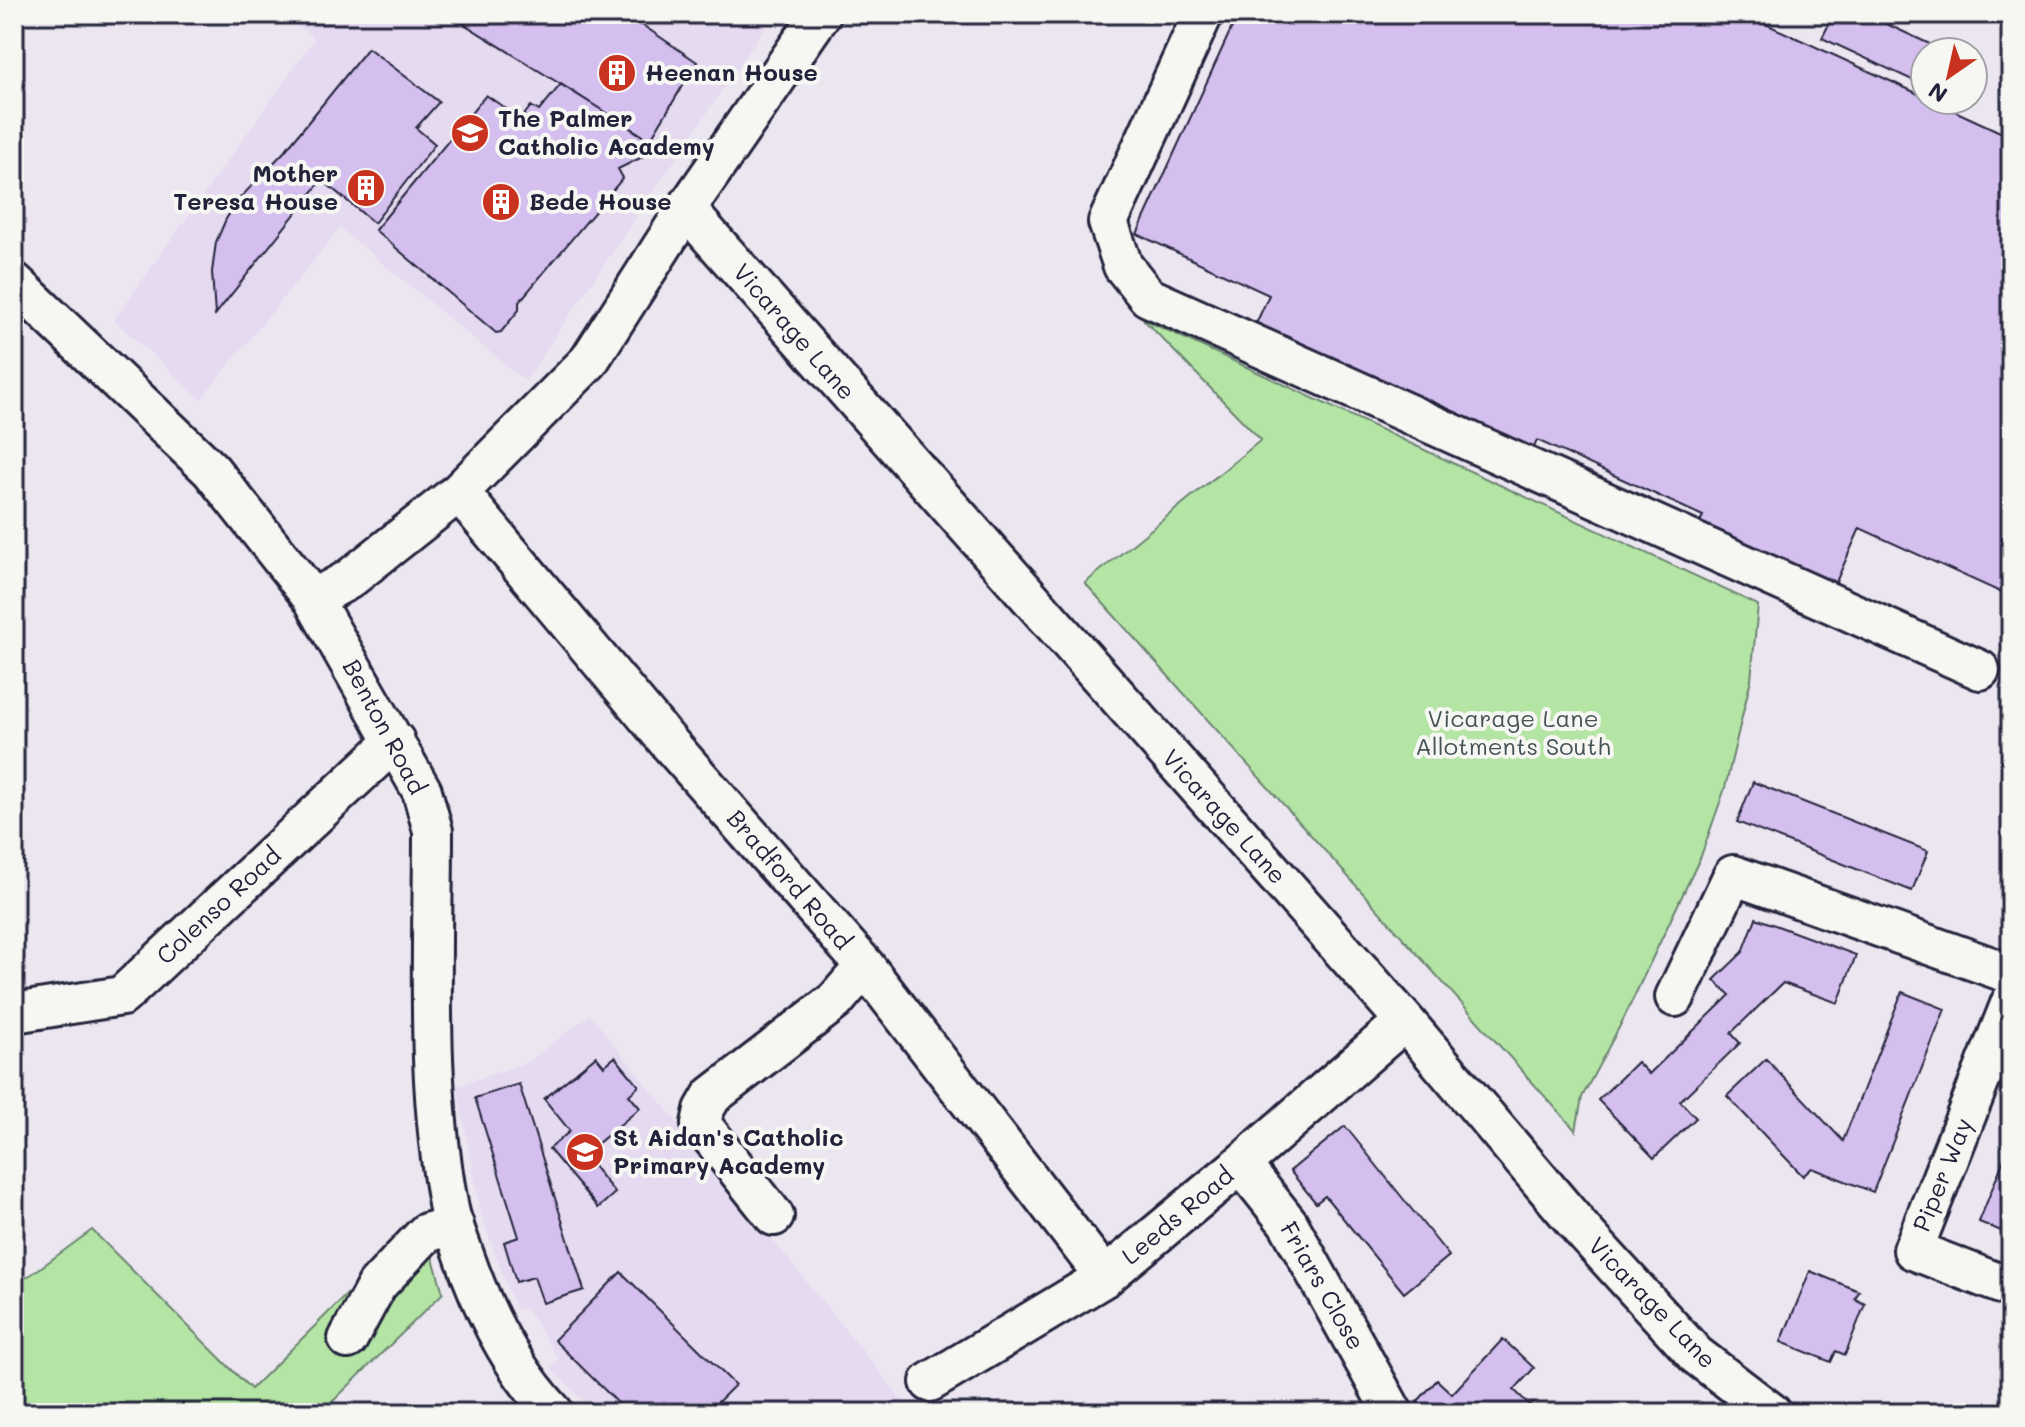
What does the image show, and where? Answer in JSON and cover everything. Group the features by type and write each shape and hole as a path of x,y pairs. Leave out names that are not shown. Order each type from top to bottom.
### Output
{"street":[{"path":"313,599 348,580 459,492 589,361 686,209 821,14"},
{"path":"1203,14 1108,222 1123,266 1148,297 1980,670"},
{"name":"Vicarage Lane","path":"686,209 1405,1021 1582,1230 1696,1355 1772,1413"},
{"name":"Benton Road","path":"14,282 211,470 313,599 422,791 433,831 433,1086 449,1211 473,1280 495,1330 554,1413"},
{"name":"Bradford Road","path":"459,492 669,743 865,966 1105,1277"},
{"name":"Colenso Road","path":"14,1013 122,996 395,741"},
{"path":"1675,997 1733,875 2011,974"},
{"path":"774,1216 701,1124 704,1110 712,1096 835,1001 865,966"},
{"name":"Piper Way","path":"2011,1002 1913,1250 2011,1288"},
{"name":"Leeds Road","path":"930,1382 1105,1277 1405,1021"},
{"name":"Friars Close","path":"1241,1164 1288,1223 1393,1413"},
{"path":"348,1339 377,1285 396,1264 426,1233 454,1225"}],"shaded area":[{"name":"The Palmer Catholic Academy","path":"281,14 774,14 525,381 340,228 201,399 114,320 315,38"},
{"name":"St Aidan's Catholic Primary Academy","path":"590,1015 913,1413 596,1413 551,1368 559,1360 526,1308 516,1310 482,1218 457,1086 528,1062"}],"green space":[{"name":"Vicarage Lane Allotments South","path":"1143,319 1758,605 1751,679 1725,788 1701,856 1623,1020 1582,1097 1576,1131 1085,583 1261,440"},
{"path":"422,1220 443,1293 321,1413 14,1413 14,1284 92,1230 251,1389"}],"building":[{"name":"Heenan House","path":"448,14 626,14 697,62 650,140"},
{"path":"1238,14 1744,14 1909,90 1909,116 1966,116 2011,137 2011,597 1860,528 1832,591 1696,529 1703,516 1537,440 1532,453 1255,326 1269,295 1137,234"},
{"path":"1834,14 1865,14 1912,36 1909,36 1909,79 1822,38"},
{"name":"Mother Teresa House","path":"368,48 439,102 416,128 435,144 374,223 322,180 215,315 212,272 216,242 226,219 239,199 284,152"},
{"name":"Bede House","path":"561,84 661,148 618,169 623,178 519,302 519,310 501,332 496,333 375,230 486,95 521,119 531,106 539,111"},
{"path":"1753,782 1928,851 1912,891 1737,822"},
{"path":"1756,918 1856,955 1838,1003 1783,983 1731,1033 1740,1043 1680,1101 1696,1118 1654,1158 1598,1100 1637,1062 1649,1074 1730,995 1714,980 1743,952"},
{"path":"1902,992 1945,1009 1873,1192 1812,1168 1803,1176 1727,1096 1766,1059 1843,1141"},
{"path":"596,1056 604,1066 615,1057 639,1086 629,1095 640,1108 584,1155 615,1193 598,1208 549,1149 570,1131 544,1099"},
{"path":"519,1084 584,1290 543,1303 534,1277 516,1282 504,1242 519,1237 475,1098"},
{"path":"1345,1126 1449,1256 1404,1293 1325,1196 1316,1203 1290,1171"},
{"path":"2011,1141 2011,1235 1979,1222"},
{"path":"1810,1271 1859,1291 1855,1299 1865,1304 1845,1355 1836,1351 1831,1362 1781,1342"},
{"path":"621,1272 735,1385 707,1413 628,1413 554,1340"},
{"path":"1503,1339 1534,1368 1514,1390 1538,1413 1429,1413 1417,1402 1437,1380 1452,1394"}],"place":[{"name":"Heenan House","path":"617,73"},
{"name":"The Palmer Catholic Academy","path":"470,133"},
{"name":"Mother Teresa House","path":"366,188"},
{"name":"Bede House","path":"501,202"},
{"name":"St Aidan's Catholic Primary Academy","path":"585,1152"}]}
